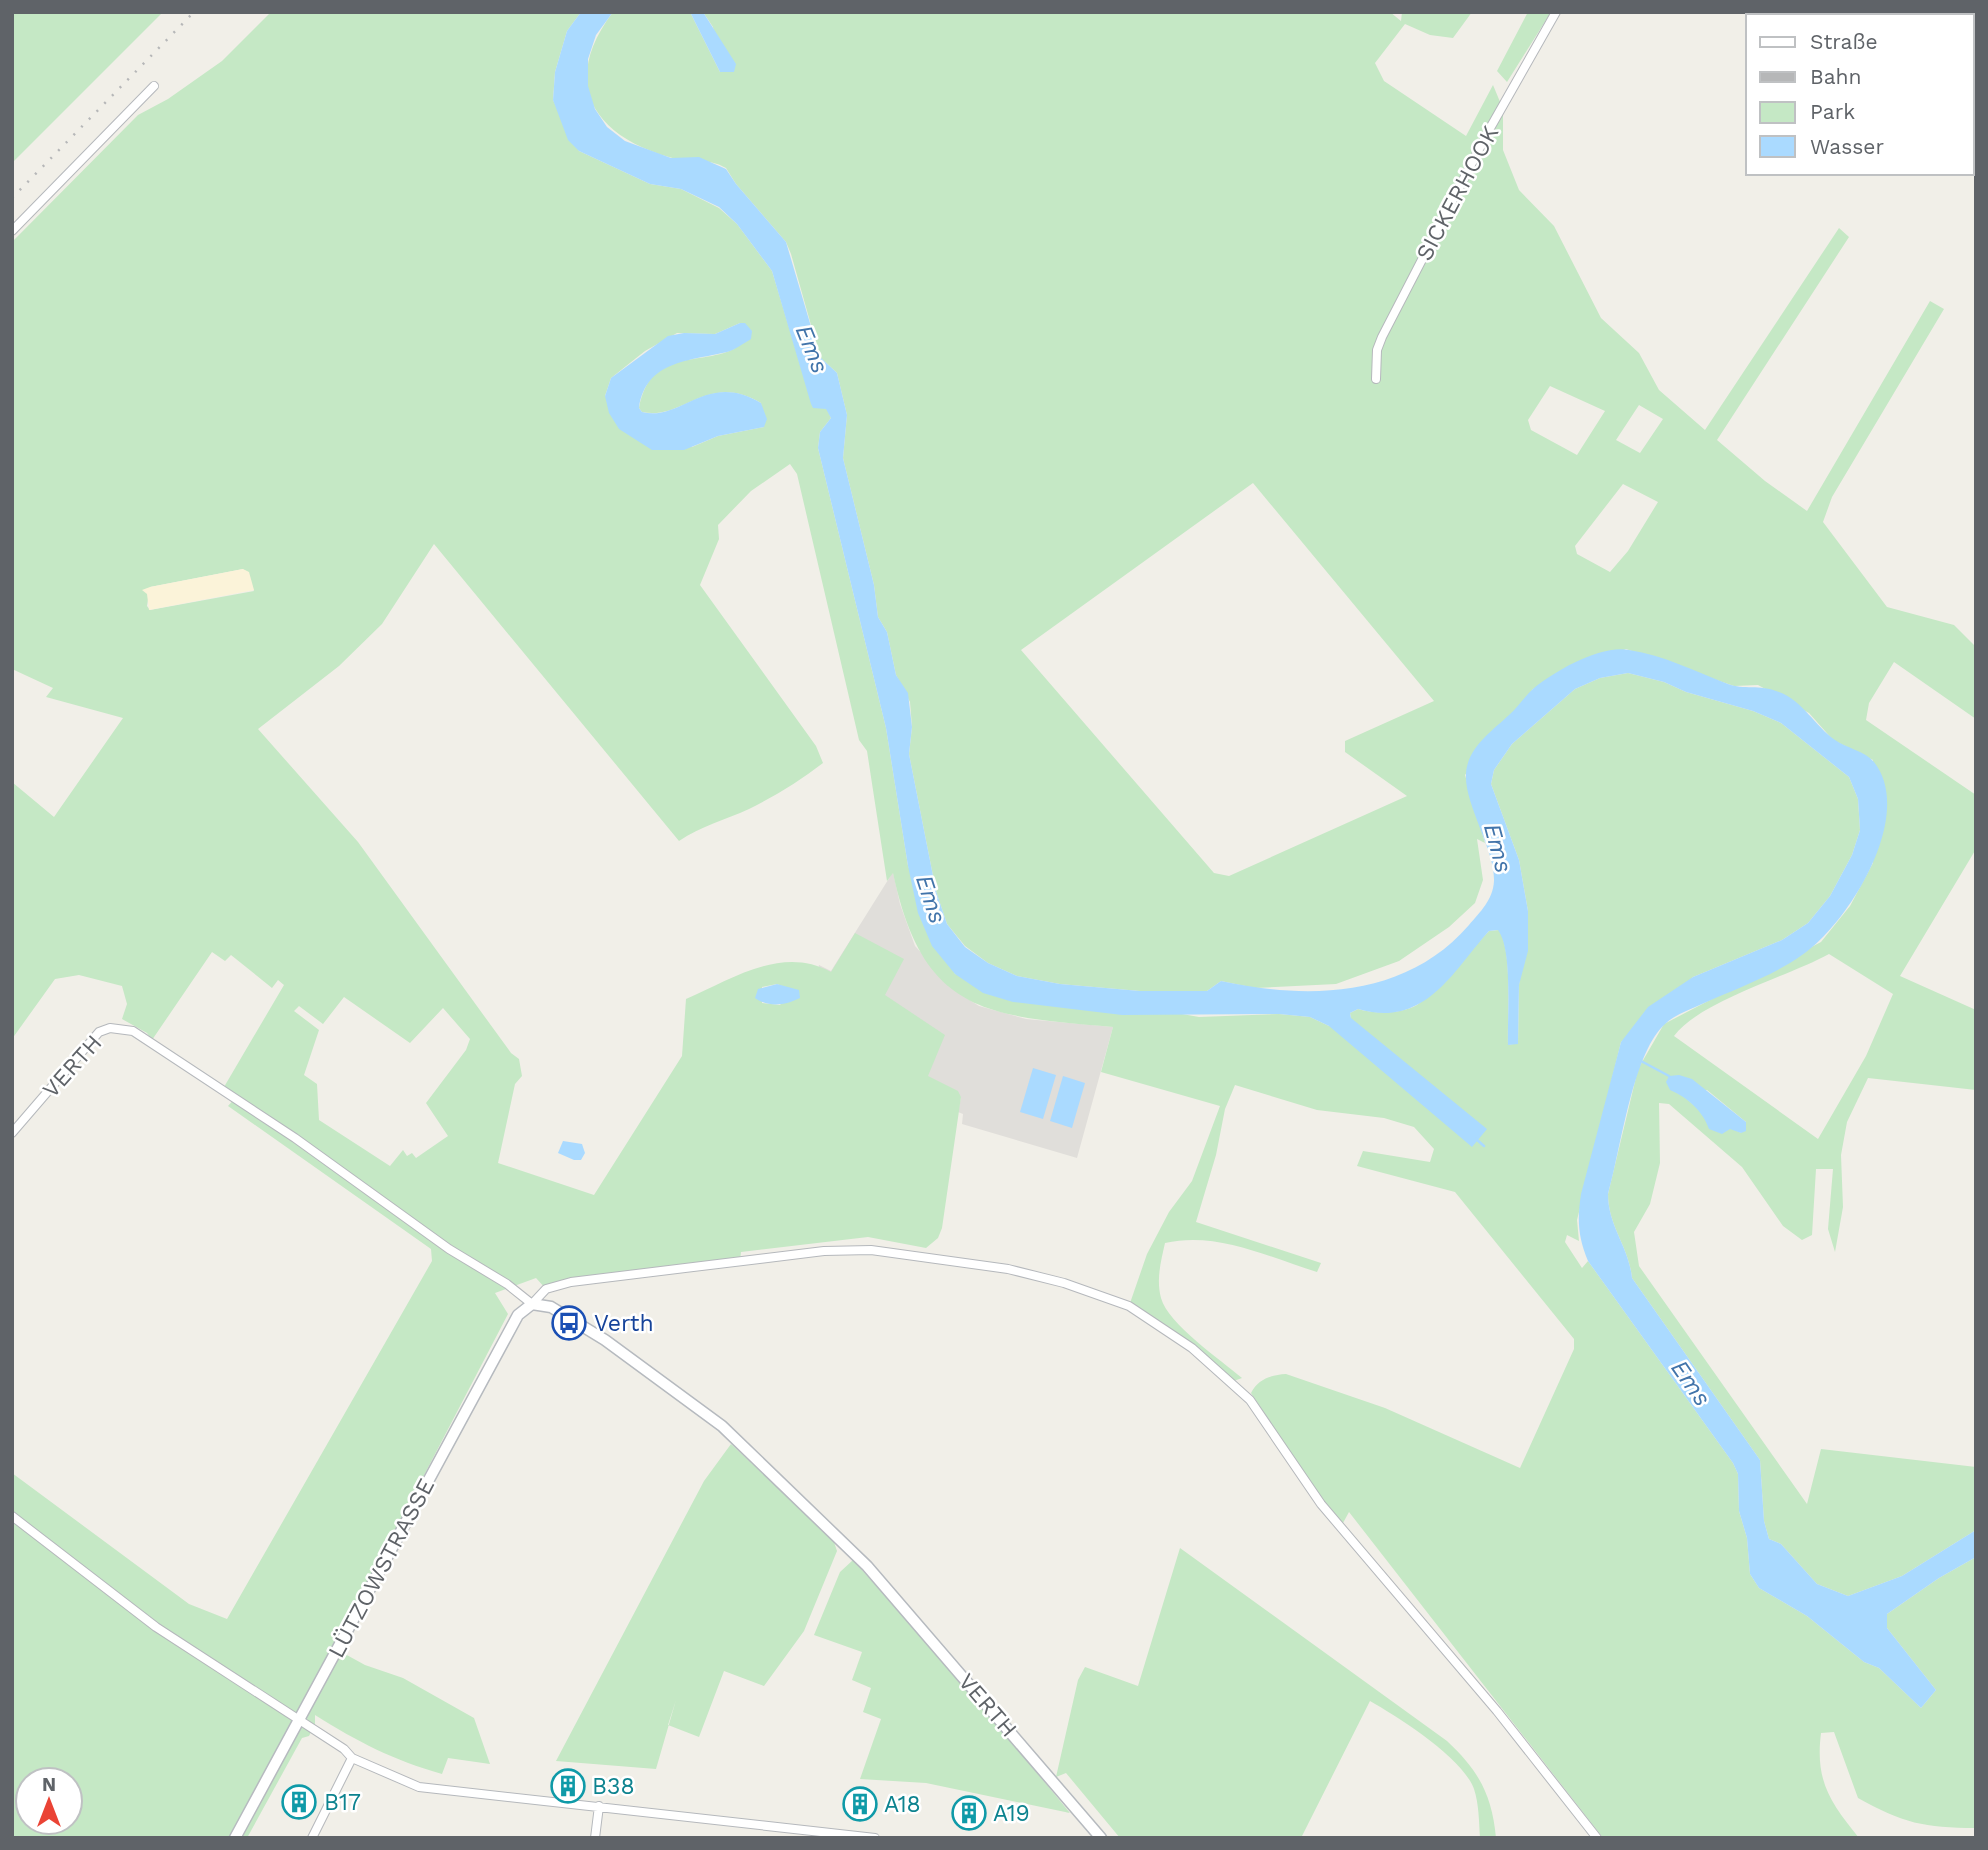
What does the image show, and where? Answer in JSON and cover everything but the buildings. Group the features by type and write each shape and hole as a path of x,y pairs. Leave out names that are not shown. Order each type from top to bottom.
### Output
{"street":[{"name":"SICKERHOOK","path":"1376,379 1377,350 1382,337 1489,130 1556,12"},
{"path":"12,231 154,86"},
{"name":"VERTH","path":"12,1133 99,1032 121,1027 132,1031 295,1138 449,1249 507,1284 532,1304 551,1307 605,1340 696,1405 857,1556 905,1608 1101,1838"},
{"path":"532,1304 546,1289 571,1282 848,1250 897,1253 1008,1269 1064,1283 1129,1306 1192,1348 1250,1400 1321,1504 1497,1711 1597,1838"},
{"name":"LÜTZOWSTRASSE","path":"235,1838 518,1315 532,1304"},
{"path":"12,1516 156,1627 344,1749 352,1759 419,1787 875,1838"},
{"path":"312,1838 352,1759"},
{"path":"595,1838 599,1806"}],"shaded area":[{"path":"893,872 900,904 915,946 960,994 979,1006 1026,1019 1113,1027 1077,1158 962,1124 963,1114 958,1112 961,1097 876,1050 818,970 819,965 831,971"}],"green space":[{"path":"12,12 163,12 12,163"},
{"path":"271,12 581,12 567,31 555,72 553,100 579,151 650,184 681,189 719,208 737,224 772,271 809,394 817,406 827,409 831,418 820,432 818,448 886,728 908,866 955,974 1199,1017 1279,1014 1310,1017 1329,1026 1351,1018 1350,1013 1358,1009 1388,1012 1417,1005 1489,931 1499,930 1508,968 1508,1045 1518,1043 1519,985 1528,911 1519,860 1491,784 1494,770 1512,744 1575,689 1600,678 1628,673 1664,682 1686,692 1753,711 1781,723 1849,777 1858,799 1860,830 1852,855 1830,896 1808,923 1782,940 1693,977 1621,1042 1577,1220 1579,1241 1567,1235 1565,1242 1582,1268 1588,1261 1733,1463 1738,1474 1739,1511 1747,1538 1750,1574 1759,1588 1807,1616 1864,1662 1879,1668 1921,1708 1936,1690 1887,1628 1887,1614 1939,1578 1976,1557 1976,1828 1942,1827 1914,1822 1858,1798 1834,1732 1821,1733 1820,1765 1823,1778 1833,1802 1859,1838 1603,1838 1349,1512 1343,1523 1325,1504 1251,1393 1261,1381 1286,1374 1385,1408 1520,1468 1574,1349 1574,1339 1455,1192 1357,1166 1363,1151 1430,1162 1434,1149 1414,1127 1384,1118 1317,1110 1235,1085 1225,1109 1216,1155 1196,1222 1321,1263 1317,1272 1223,1243 1184,1240 1165,1243 1160,1270 1161,1298 1184,1330 1242,1378 1231,1382 1129,1306 1147,1254 1169,1212 1192,1181 1220,1106 1101,1072 1113,1027 1029,1018 995,1011 967,999 942,981 922,955 906,920 893,873 887,881 867,751 859,740 797,474 790,464 751,491 718,525 719,539 700,585 816,746 823,763 787,788 749,809 704,827 679,841 434,544 382,624 339,666 258,729 358,842 511,1053 519,1059 522,1076 515,1084 498,1163 594,1195 682,1056 686,999 739,975 776,963 813,965 831,972 855,933 904,959 885,995 945,1035 928,1076 958,1091 961,1097 942,1228 938,1238 926,1248 868,1237 741,1252 740,1261 546,1289 536,1278 495,1293 508,1314 334,1648 365,1665 403,1678 474,1718 490,1764 448,1758 442,1774 376,1749 315,1715 315,1724 309,1736 302,1738 247,1838 12,1838 12,1473 189,1604 227,1619 432,1261 431,1249 228,1106 237,1096 224,1087 284,985 278,980 272,988 231,955 225,961 212,952 152,1040 147,1033 122,1019 127,1004 122,986 79,975 55,979 12,1039 12,782 54,817 123,718 46,697 53,688 12,669 12,242 138,115 168,99 222,61","holes":["740,323 748,329 734,349 664,367 653,376 645,389 639,408 642,412 657,413 711,394 726,392 761,403 764,427 718,436 692,447 605,396 611,378 645,351 677,333 715,334","243,569 254,591 150,610 147,606 150,587","777,984 792,990 780,1005 762,1003 762,987","344,997 410,1043 443,1008 470,1039 466,1050 426,1103 448,1136 416,1158 412,1153 407,1156 403,1150 390,1166 319,1120 317,1084 304,1075 319,1030 294,1011 299,1006 323,1024"]},
{"path":"613,12 690,12 720,72 713,27 703,12 1390,12 1401,21 1402,12 1472,12 1453,38 1430,35 1405,24 1375,63 1384,81 1466,136 1493,85 1503,109 1503,150 1519,190 1554,226 1601,318 1639,353 1659,390 1705,430 1839,228 1849,237 1717,440 1765,481 1807,511 1930,301 1944,309 1832,497 1823,522 1887,607 1954,625 1976,647 1976,719 1894,662 1869,703 1866,720 1976,795 1976,849 1900,976 1976,1010 1976,1090 1868,1078 1847,1122 1841,1155 1843,1207 1835,1252 1828,1229 1833,1169 1816,1169 1812,1235 1802,1240 1783,1226 1742,1167 1669,1104 1659,1103 1660,1163 1650,1204 1634,1232 1639,1266 1807,1504 1821,1449 1976,1467 1976,1530 1902,1576 1848,1596 1817,1584 1781,1544 1769,1539 1764,1521 1760,1460 1632,1278 1609,1206 1608,1194 1638,1069 1664,1024 1821,942 1850,906 1873,863 1873,760 1833,740 1809,713 1758,685 1734,686 1626,649 1533,689 1465,775 1485,843 1477,839 1483,880 1475,903 1449,927 1399,961 1336,984 1255,988 1221,981 1207,991 1140,991 1060,984 1017,976 988,963 965,946 947,924 936,891 909,754 912,727 910,702 896,675 887,632 878,617 874,585 843,458 847,415 837,373 820,357 786,242 736,184 726,168 712,162 669,157 642,147 620,134 603,119 592,102 587,82 589,61 597,37","holes":["1550,386 1605,411 1577,455 1531,430 1528,420","1639,405 1663,419 1640,453 1616,440","1253,483 1434,701 1345,741 1345,752 1407,796 1229,876 1214,873 1021,650","1623,484 1658,502 1628,551 1610,572 1577,554 1575,546","1829,954 1893,994 1866,1056 1818,1139 1674,1036 1686,1023 1745,990","1707,1090 1746,1122 1741,1133 1704,1114 1681,1094"]},
{"path":"1528,12 1551,12 1507,82 1497,71"},
{"path":"1891,12 1976,12 1974,20 1974,14"},
{"path":"731,1444 833,1539 837,1551 804,1631 764,1686 724,1671 699,1737 669,1725 656,1769 556,1761 704,1481"},
{"path":"1180,1548 1447,1741 1467,1762 1482,1784 1491,1808 1496,1838 1480,1838 1474,1789 1457,1764 1428,1739 1370,1701 1301,1838 1120,1838 1066,1773 1056,1777 1078,1680 1085,1667 1138,1686"},
{"path":"853,1560 965,1685 1070,1813 926,1783 860,1779 881,1719 863,1712 871,1688 852,1680 862,1652 814,1635 840,1572"}],"sand":[{"path":"243,569 249,572 254,590 149,610 147,594 142,590 150,587"}],"water":[{"name":"Ems","path":"581,12 613,12 596,35 588,59 588,86 595,109 607,127 625,141 671,158 699,157 726,169 786,242 820,357 837,373 847,415 843,458 874,585 878,617 887,632 896,675 908,693 912,727 909,754 936,891 947,924 965,947 988,963 1017,976 1060,984 1140,991 1207,991 1221,981 1288,991 1321,991 1354,988 1386,980 1416,967 1444,949 1469,925 1485,905 1493,888 1490,855 1467,786 1467,765 1471,756 1482,741 1534,688 1579,660 1605,651 1618,649 1642,652 1734,686 1765,688 1779,692 1802,707 1835,740 1866,755 1874,762 1885,784 1887,810 1882,838 1871,867 1856,894 1820,940 1791,963 1681,1013 1663,1026 1652,1040 1635,1081 1608,1194 1611,1216 1627,1256 1632,1278 1760,1460 1764,1521 1769,1539 1781,1544 1817,1584 1848,1596 1902,1576 1976,1530 1976,1557 1939,1578 1887,1614 1887,1628 1936,1690 1921,1708 1879,1668 1864,1662 1807,1616 1759,1588 1750,1574 1747,1538 1739,1511 1738,1474 1733,1463 1588,1261 1579,1228 1581,1194 1621,1042 1648,1007 1693,977 1782,940 1808,923 1830,896 1852,855 1860,830 1858,799 1849,777 1781,723 1753,711 1628,673 1600,678 1575,689 1512,744 1494,770 1491,784 1519,860 1528,911 1528,951 1519,985 1518,1044 1508,1045 1506,953 1498,930 1489,931 1449,979 1419,1004 1402,1011 1381,1013 1358,1009 1350,1013 1351,1018 1487,1129 1472,1147 1329,1026 1310,1017 1279,1014 1122,1015 1013,1002 983,993 955,974 932,946 918,913 886,728 818,448 820,432 831,418 826,409 813,408 811,404 772,271 737,224 719,207 681,189 650,184 579,151 568,140 553,100 555,72 567,31"},
{"path":"690,12 703,12 736,64 734,72 720,72"},
{"path":"745,323 752,331 751,339 730,351 685,361 660,372 650,380 643,392 639,408 642,412 656,413 710,394 742,394 761,403 767,419 764,427 718,436 684,450 652,450 619,429 609,413 605,396 611,378 668,336 684,333 715,334"},
{"path":"777,984 799,990 800,998 778,1004 755,998 758,989"},
{"path":"1033,1068 1056,1075 1043,1119 1020,1112"},
{"path":"1679,1075 1692,1079 1746,1122 1746,1131 1741,1133 1730,1129 1722,1134 1709,1129 1694,1105 1670,1090 1666,1082 1669,1076"},
{"path":"1063,1076 1085,1083 1072,1128 1050,1121"},
{"path":"563,1141 582,1144 585,1153 581,1160 558,1153"}],"waterway":[{"path":"1641,1061 1669,1076"},
{"path":"1476,1139 1484,1146"}],"railway":[{"path":"12,198 194,12"}],"place":[{"name":"Verth","path":"569,1323"},
{"name":"B38","path":"568,1786"},
{"name":"B17","path":"299,1802"},
{"name":"A18","path":"860,1804"},
{"name":"A19","path":"969,1813"}]}
